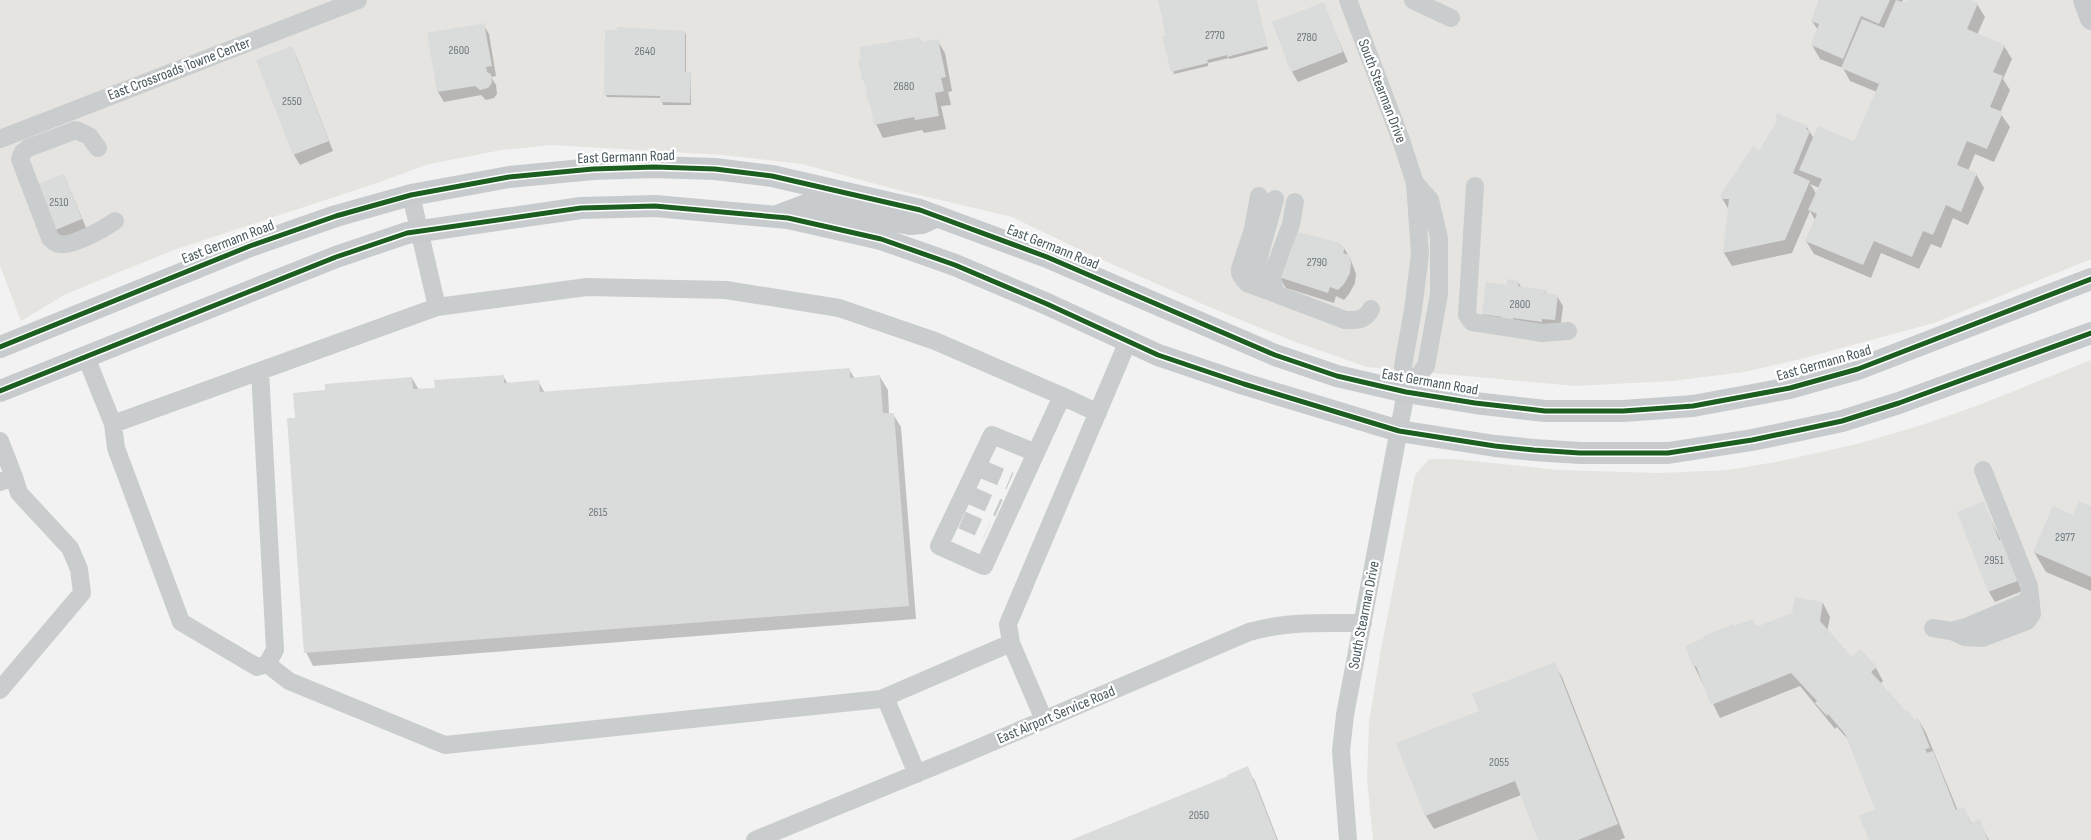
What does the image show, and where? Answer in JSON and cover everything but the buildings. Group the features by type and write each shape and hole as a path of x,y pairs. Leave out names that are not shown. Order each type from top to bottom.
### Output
{"main road":[{"path":"2084,0 2091,20"},
{"name":"East Germann Road","path":"0,347 250,246 336,216 411,195 509,177 654,167 715,170 772,176 920,210 1047,257 1275,355 1337,376 1406,392 1545,411 1623,411 1693,406 1790,388 1858,368 2091,278"},
{"path":"777,216 806,205 910,224 922,223 937,216"},
{"path":"0,391 336,257 407,233 581,208 655,206 777,216 881,239 937,259 1047,304 1158,355 1253,387 1399,431 1495,446 1549,451 1619,454 1668,453 1752,440 1842,421 1907,401 2091,332"}],"street":[{"name":"East Crossroads Towne Center","path":"0,139 358,0"},
{"name":"South Stearman Drive","path":"1348,0 1401,140 1415,183 1430,200 1439,238 1439,294 1426,366 1406,392 1345,715 1341,752 1348,840"},
{"path":"1413,0 1451,18"},
{"path":"98,148 89,136 76,130 28,148 23,152 20,159 50,238 55,243 62,245 100,232 115,221"},
{"path":"1475,186 1467,315 1472,322 1542,333 1568,332"},
{"path":"411,195 437,307"},
{"path":"1261,288 1272,276 1291,224 1276,199 1252,229 1240,273 1261,288 1345,320 1358,321 1368,316 1371,309"},
{"path":"113,424 437,307 587,287 726,290 839,308 935,341 1098,413"},
{"path":"1044,720 1011,643 1008,624 1128,341"},
{"path":"86,357 113,424 116,448 181,622 257,667 267,664 274,650 260,371"},
{"path":"1036,453 992,435 980,469 957,518 939,546 984,566 992,534 1016,483 1036,453 1062,396"},
{"path":"0,441 7,479 70,548 79,569 82,593 0,690"},
{"path":"1933,628 1951,631 1966,627 2024,602 2030,595 2029,586 1983,470"},
{"name":"East Airport Service Road","path":"756,840 917,774 1249,632 1283,624 1313,622 1363,623"},
{"path":"267,664 289,681 445,745 880,699 1011,643"},
{"path":"885,697 917,774"}],"shaded area":[{"path":"0,0 2091,0 2091,259 1934,323 1805,358 1744,372 1672,381 1575,386 1367,367 1290,340 1214,309 1089,254 1012,217 898,190 802,164 723,155 552,145 502,150 429,164 171,251 66,294 21,321 0,266"},
{"path":"2091,360 2091,840 1373,840 1367,780 1369,722 1415,475 1429,459 1453,459 1559,470 1660,473 1727,470 1781,461 1857,444 1922,425 1979,405"}],"tunnel":[{"path":"984,470 1010,481"},
{"path":"972,496 999,508"},
{"path":"962,520 987,531"}],"cycle path":[{"path":"0,347 250,246 336,216 411,195 509,177 593,169 654,167 715,169 772,176 920,210 1047,257 1275,355 1337,376 1406,392 1475,403 1545,411 1623,411 1693,406 1790,388 1858,369 2091,279"},
{"path":"0,391 336,257 407,233 581,208 655,206 788,218 881,239 955,265 1047,304 1158,355 1244,384 1399,431 1534,450 1580,453 1668,453 1752,440 1800,430 1842,421 1899,403 2091,333"}]}
